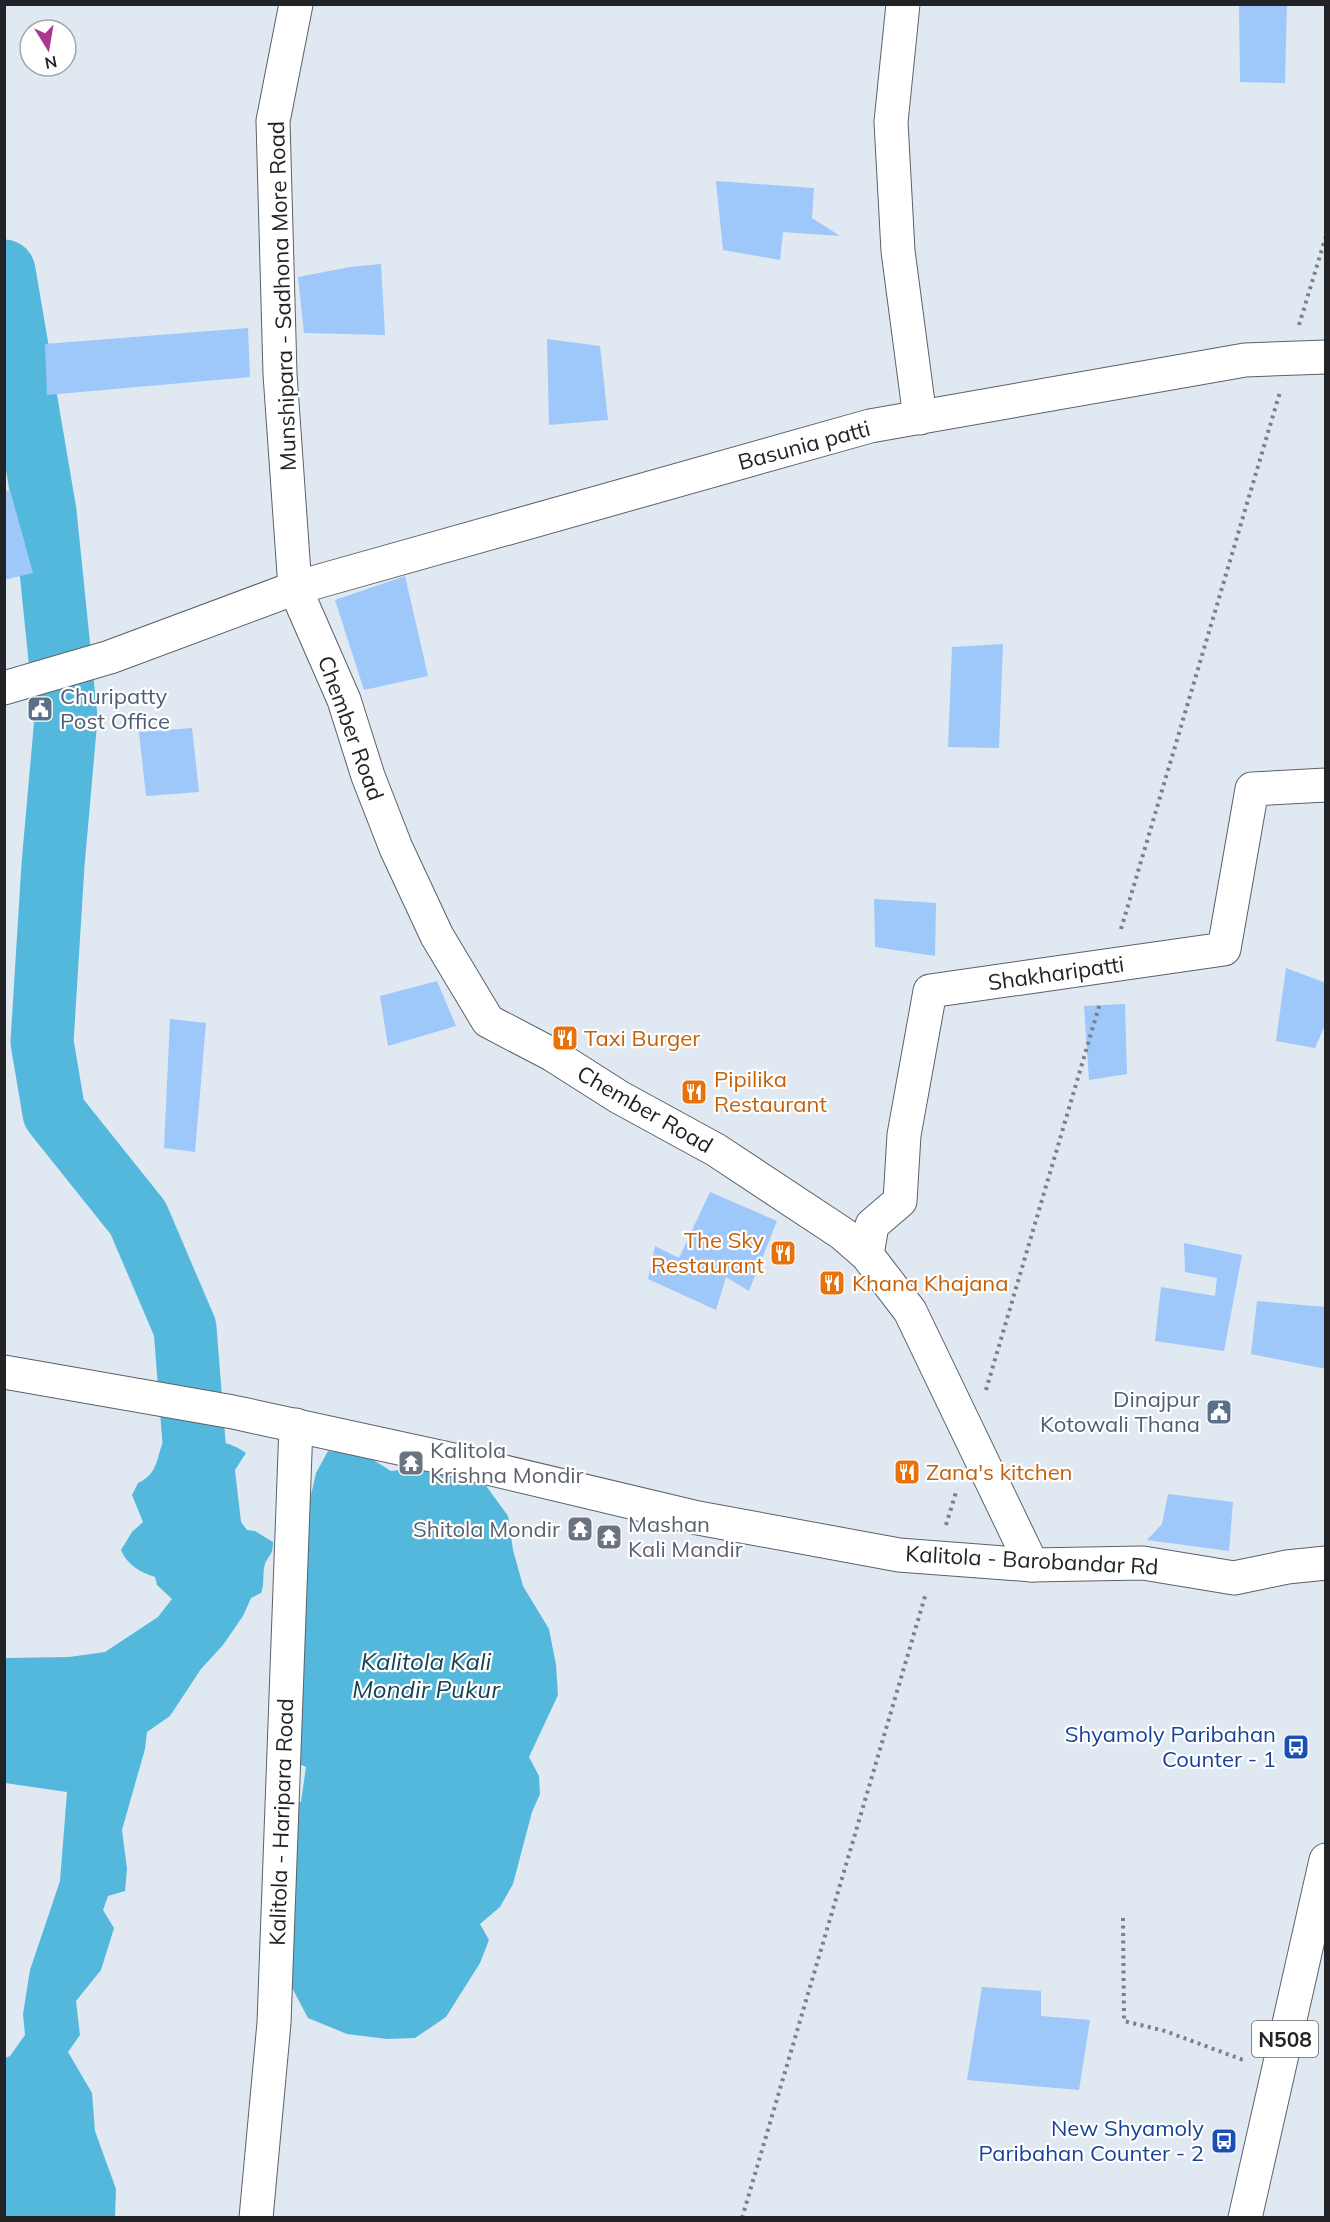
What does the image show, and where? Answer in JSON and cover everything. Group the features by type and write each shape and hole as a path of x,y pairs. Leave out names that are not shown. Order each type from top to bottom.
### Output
{"main road":[{"name":"Munshipara - Sadhona More Road","path":"295,588 280,374 273,121 296,4"},
{"path":"903,4 891,122 898,251 920,418"},
{"name":"Basunia patti","path":"4,688 110,657 295,588 870,426 1245,360 1326,357"},
{"name":"Chember Road","path":"295,588 344,700 368,776 396,848 437,936 488,1021 553,1055 619,1097 716,1150 843,1234 867,1255 910,1311 1032,1565"},
{"name":"Shakharipatti","path":"867,1255 872,1225 900,1201 904,1135 930,991 1224,949 1252,789 1326,784"},
{"name":"Kalitola - Barobandar Rd","path":"4,1372 296,1425 698,1518 899,1555 1032,1565 1143,1563 1234,1578 1287,1567 1326,1563"},
{"name":"Kalitola - Haripara Road","path":"256,2217 274,2023 296,1425"},
{"name":"N508","path":"1245,2217 1326,1860"}],"path":[{"path":"1298,328 1326,236"},
{"path":"1119,937 1282,386"},
{"path":"984,1396 1102,994"},
{"path":"742,2217 957,1488"},
{"path":"1123,1918 1124,2021 1165,2031 1277,2073"}],"water":[{"path":"171,1430 185,1431 200,1436 196,1451 221,1443 232,1445 246,1453 235,1470 241,1522 247,1530 255,1531 273,1542 272,1550 265,1564 261,1593 251,1598 243,1616 223,1645 201,1669 170,1716 147,1732 145,1749 122,1830 127,1869 125,1891 108,1896 103,1910 114,1928 101,1970 76,2001 80,2035 68,2052 92,2093 95,2131 116,2189 115,2217 5,2217 5,2058 10,2056 25,2035 23,2014 30,1970 60,1881 67,1792 5,1783 5,1658 69,1657 105,1652 158,1617 172,1599 157,1585 155,1577 135,1567 121,1550 132,1532 143,1522 132,1495 138,1483 152,1472 165,1438"},
{"name":"Kalitola Kali Mondir Pukur","path":"328,1451 367,1456 391,1471 434,1466 484,1483 508,1516 513,1550 523,1586 549,1629 556,1665 558,1695 529,1757 539,1776 540,1794 532,1812 513,1884 500,1907 480,1924 489,1940 480,1963 446,2017 415,2038 387,2039 347,2034 308,2018 288,1980 293,1803 301,1802 306,1767 292,1761 306,1517 316,1473"}],"building":[{"path":"1239,4 1287,4 1285,83 1240,82"},
{"path":"716,181 814,188 812,218 840,236 783,232 780,260 723,250"},
{"path":"381,264 385,335 304,333 298,277 350,267"},
{"path":"248,328 250,377 47,395 45,344"},
{"path":"547,339 600,346 608,420 549,425"},
{"path":"10,490 33,573 4,580 4,492"},
{"path":"405,576 428,676 364,690 335,600"},
{"path":"1003,644 999,748 948,747 952,647"},
{"path":"192,728 199,792 146,796 139,732"},
{"path":"874,899 936,903 935,956 875,947"},
{"path":"1286,968 1326,983 1326,1023 1315,1048 1276,1041"},
{"path":"437,981 456,1026 388,1046 380,996"},
{"path":"1125,1004 1127,1074 1089,1080 1084,1006"},
{"path":"170,1019 206,1023 195,1152 164,1148"},
{"path":"710,1192 777,1221 749,1291 726,1277 716,1310 648,1279 655,1246 679,1258"},
{"path":"1184,1243 1242,1255 1224,1351 1155,1341 1161,1287 1215,1296 1217,1278 1185,1272"},
{"path":"1257,1301 1326,1307 1326,1369 1251,1354"},
{"path":"1168,1494 1233,1502 1229,1551 1147,1540 1162,1524"},
{"path":"982,1987 1041,1991 1041,2016 1090,2020 1079,2090 967,2080"}],"waterway":[{"path":"4,271 45,512 66,718 53,865 42,1042 54,1113 138,1218 185,1328 200,1519"}],"place":[{"name":"Churipatty Post Office","path":"40,709"},
{"name":"Taxi Burger","path":"565,1038"},
{"name":"Pipilika Restaurant","path":"694,1092"},
{"name":"The Sky Restaurant","path":"783,1253"},
{"name":"Khana Khajana","path":"832,1283"},
{"name":"Dinajpur Kotowali Thana","path":"1219,1412"},
{"name":"Kalitola Krishna Mondir","path":"411,1463"},
{"name":"Zana's kitchen","path":"907,1472"},
{"name":"Shitola Mondir","path":"580,1529"},
{"name":"Mashan Kali Mandir","path":"609,1537"},
{"name":"Shyamoly Paribahan Counter - 1","path":"1296,1747"},
{"name":"New Shyamoly Paribahan Counter - 2","path":"1224,2141"}]}
